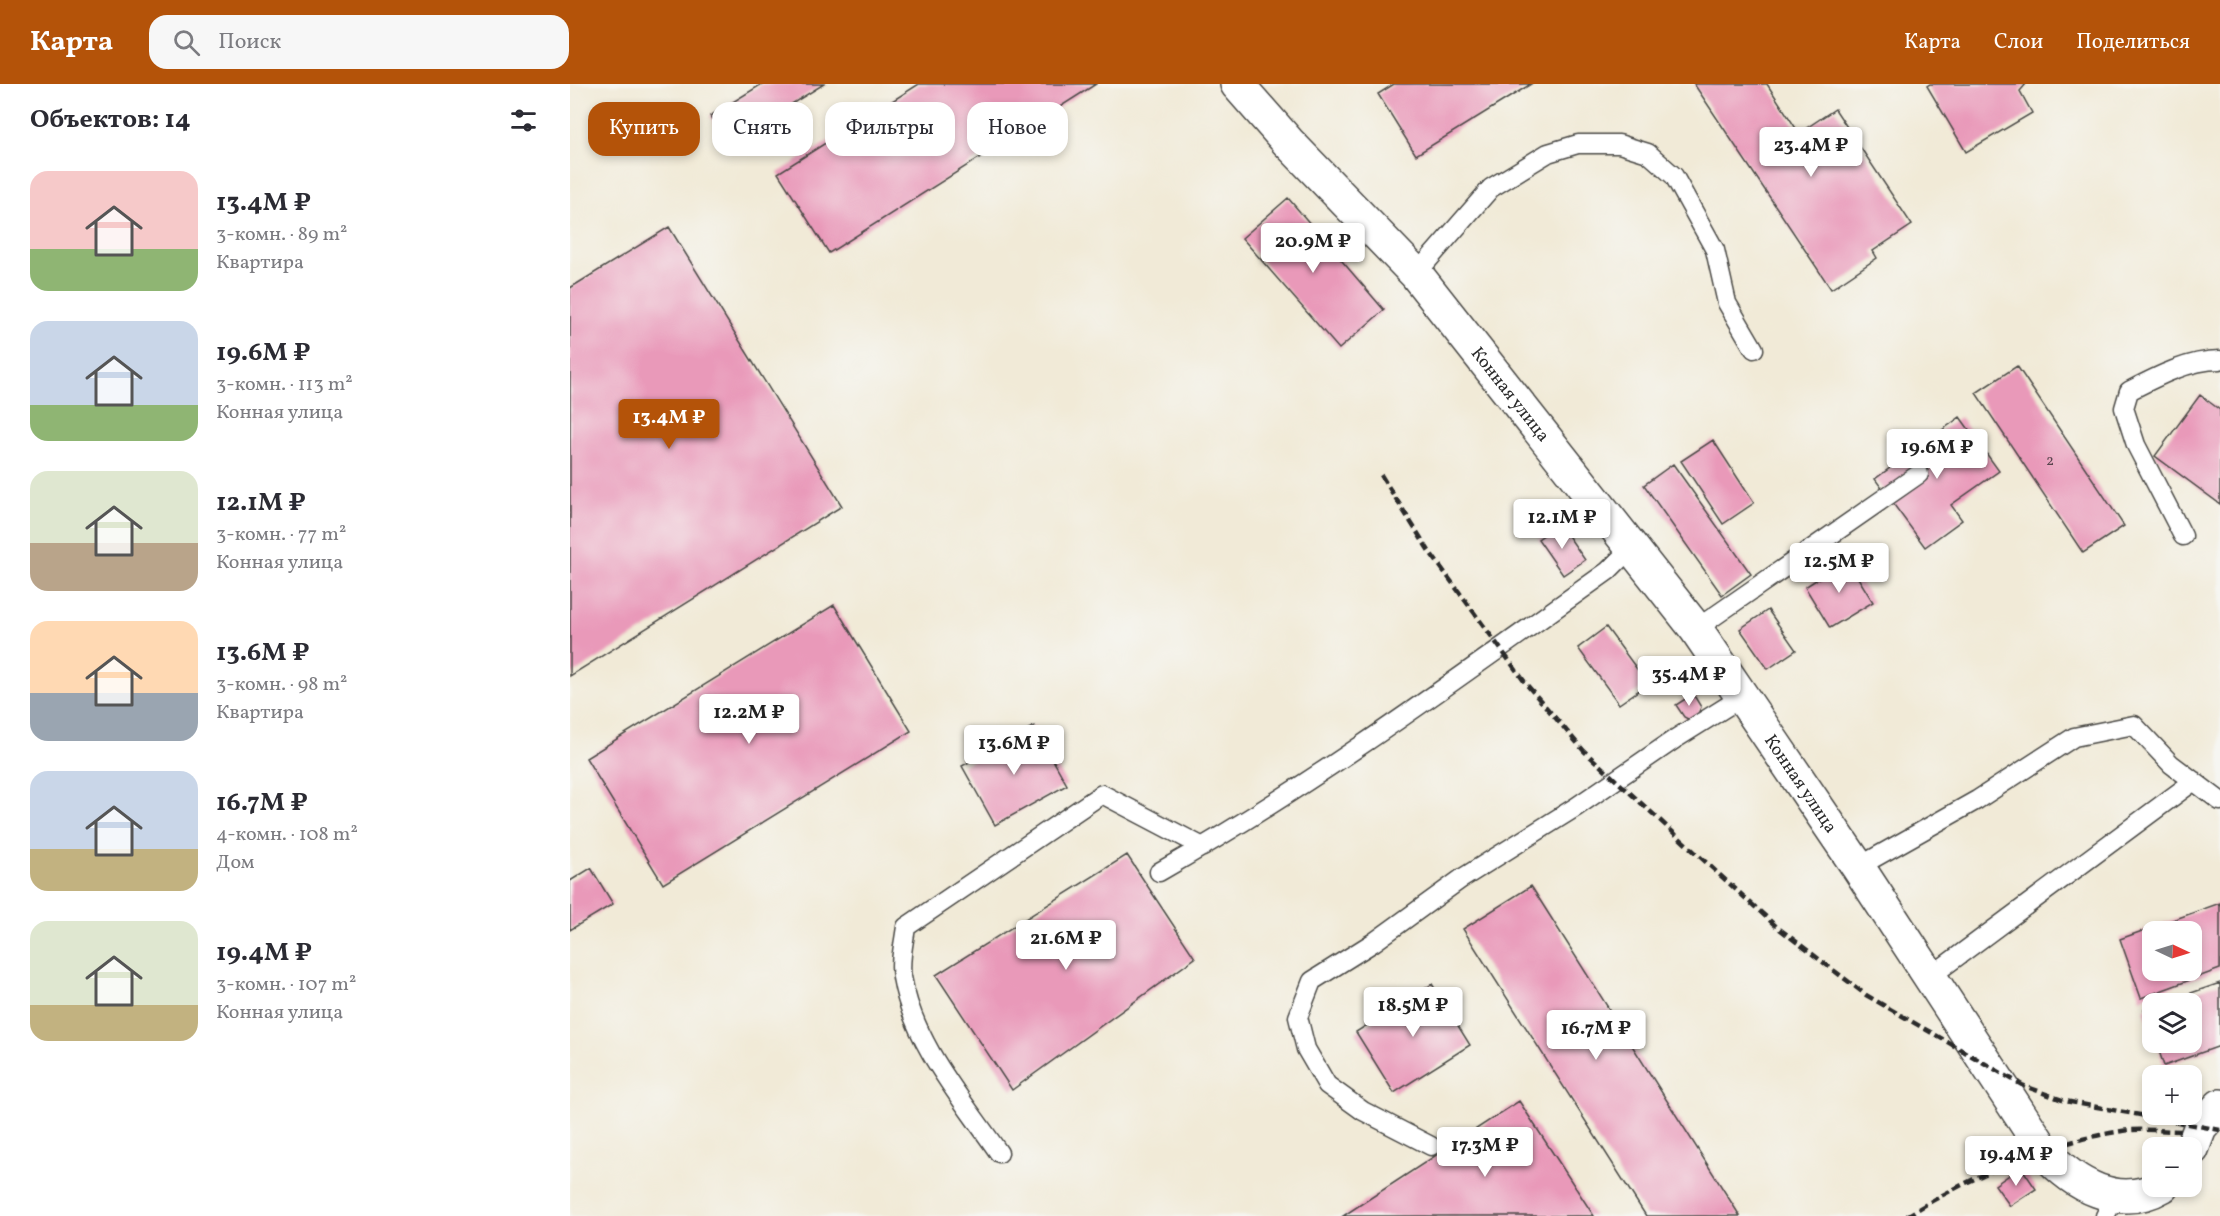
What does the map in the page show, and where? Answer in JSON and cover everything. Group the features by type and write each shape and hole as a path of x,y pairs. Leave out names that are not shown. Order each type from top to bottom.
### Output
{"street":[{"name":"Конная улица","path":"1237,84 1288,142 1416,274 1696,629 1931,976 2044,1151 2058,1166 2110,1206 2142,1195"},
{"path":"2197,1137 2200,1128 2220,1106"}],"lane":[{"path":"1416,274 1491,188 1548,153 1578,144 1619,144 1648,153 1674,176 1715,250 1727,303 1754,350"},
{"path":"2183,536 2136,445 2124,408 2128,391 2161,374 2210,360 2220,360"},
{"path":"1696,629 1919,474"},
{"path":"1159,872 1203,847 1370,741 1608,571 1632,547"},
{"path":"1431,1146 1363,1111 1327,1085 1306,1048 1298,1017 1312,981 1374,942 1461,879 1576,807 1675,739 1742,698"},
{"path":"1858,867 1977,800 2074,737 2134,725 2171,764 2220,801"},
{"path":"1931,976 2194,781"},
{"path":"999,1153 942,1070 913,1019 902,975 906,927 1102,794 1203,847"}],"building":[{"path":"762,84 824,84 795,102 733,102"},
{"path":"919,84 1096,84 1068,102 967,102 967,156 982,156 829,253 778,173 805,156 813,156 813,151 825,143 825,156 955,156 955,102 890,102"},
{"path":"1394,84 1531,84 1416,155 1378,94"},
{"path":"1694,84 1767,84 1799,133 1835,109 1912,225 1873,251 1877,258 1831,289"},
{"path":"1930,84 2026,84 2020,91 2032,113 1966,152 1927,86"},
{"path":"1288,198 1384,310 1339,349 1242,238"},
{"path":"669,227 842,506 570,676 570,288"},
{"path":"2017,366 2124,526 2083,553 1976,393"},
{"path":"2200,395 2220,410 2220,504 2155,456"},
{"path":"1960,417 1999,471 1951,505 1962,520 1925,547 1875,479"},
{"path":"1713,440 1754,503 1723,524 1681,461"},
{"path":"1673,464 1751,574 1722,595 1644,485"},
{"path":"1560,524 1585,560 1563,575 1538,539"},
{"path":"1847,560 1873,602 1830,628 1805,587"},
{"path":"834,605 911,731 663,884 586,758"},
{"path":"1768,610 1796,650 1768,669 1740,629"},
{"path":"1606,627 1648,684 1619,704 1578,648"},
{"path":"1693,694 1701,707 1698,714 1690,720 1684,717 1676,705"},
{"path":"1034,726 1067,785 995,825 962,766"},
{"path":"1127,855 1195,958 1012,1090 936,975"},
{"path":"591,868 613,904 570,930 570,881"},
{"path":"1531,886 1740,1216 1646,1216 1463,929"},
{"path":"2220,903 2220,969 2202,976 2202,921 2170,921"},
{"path":"2142,931 2142,981 2187,981 2155,993 2142,993 2141,998 2120,939"},
{"path":"2220,983 2220,1046 2202,1052 2202,993 2191,993"},
{"path":"1432,984 1470,1045 1394,1093 1356,1032"},
{"path":"2160,1053 2200,1053 2167,1065 2164,1065"},
{"path":"1519,1101 1594,1216 1343,1216"},
{"path":"2021,1167 2036,1189 2010,1206 1995,1185"}],"railway":[{"path":"1381,475 1429,551 1527,685 1584,751 1777,927 1866,995 2022,1085 2065,1101 2220,1130"},
{"path":"1907,1216 1958,1187 2014,1161 2073,1142 2130,1130 2181,1131"}]}
